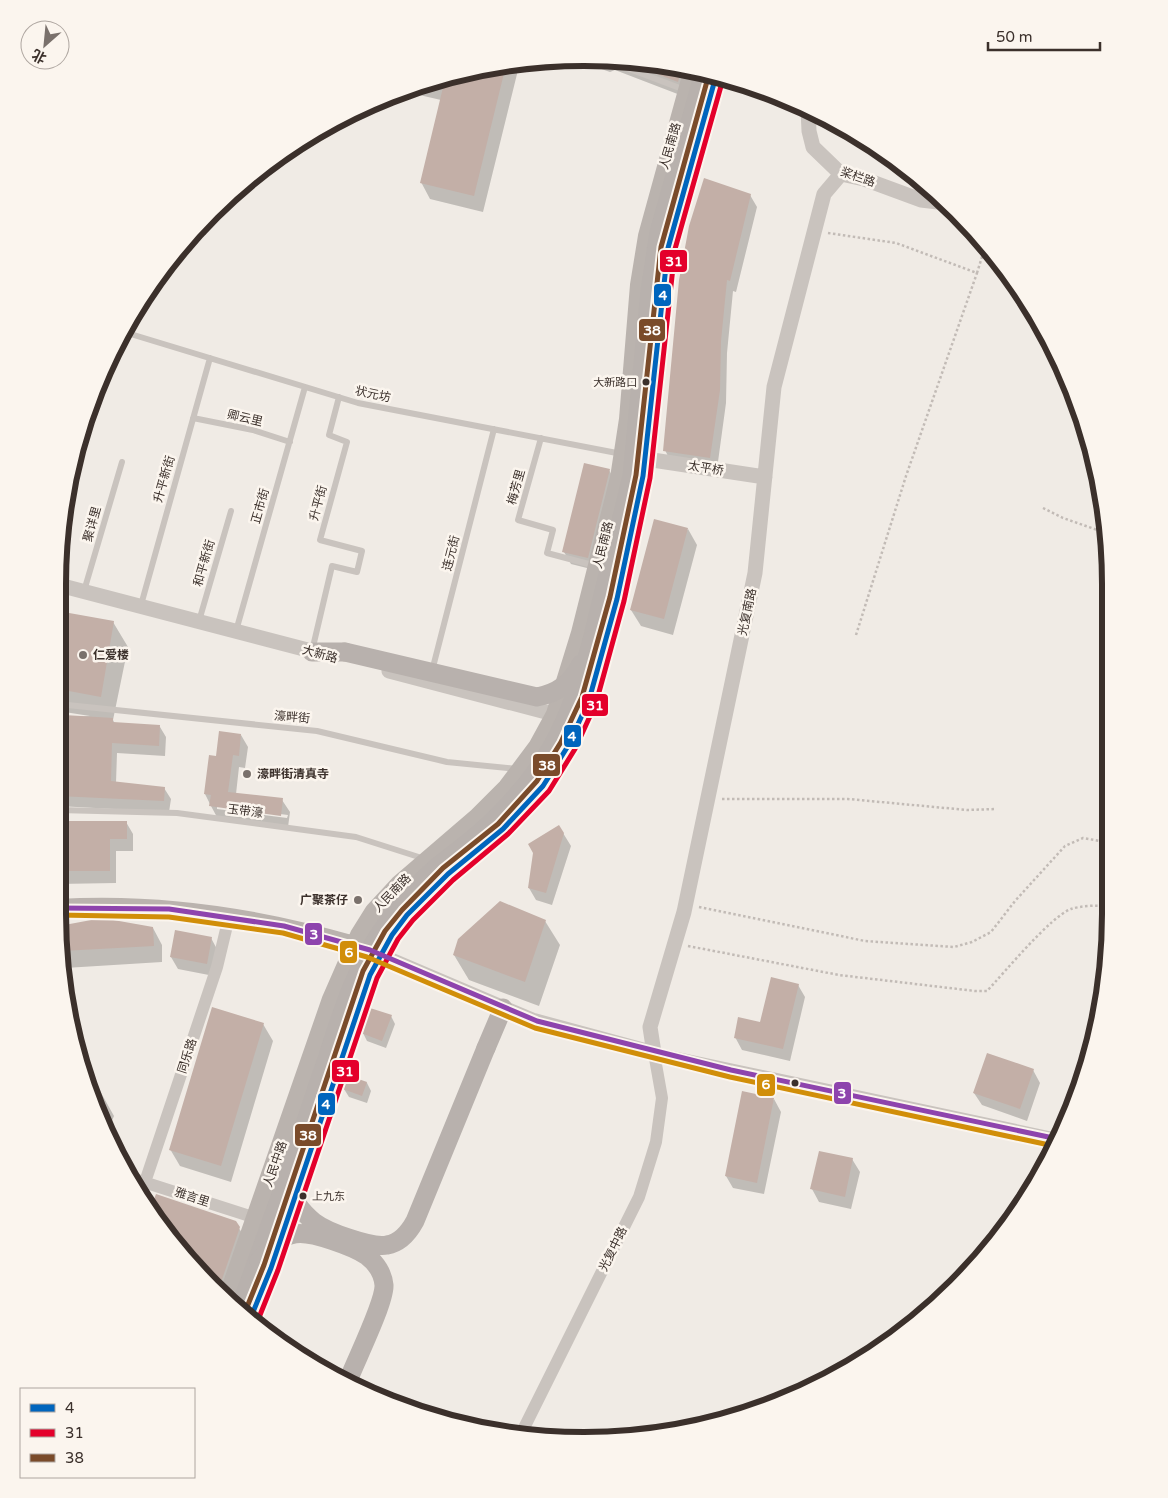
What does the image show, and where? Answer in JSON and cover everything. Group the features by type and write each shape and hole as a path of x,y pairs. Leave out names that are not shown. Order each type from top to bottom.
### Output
{"main road":[{"name":"人民南路","path":"354,945 374,911 426,859 477,817 507,787 521,770 555,714 572,662 624,454 642,262 659,187 690,77"},
{"path":"242,1302 259,1261 348,994 365,957 388,922 420,883 482,831 520,793 559,736 571,710 592,640 632,476 650,291 657,241 702,80"},
{"name":"人民南路","path":"380,955 397,928 424,897 503,829 543,786 559,763 581,722 596,678 614,609 646,459 668,248 714,83"},
{"path":"312,652 345,652 537,697 558,690 567,683 580,666 592,640"},
{"path":"66,908 136,907 229,917 295,929 354,945"},
{"name":"人民中路","path":"230,1291 331,999 354,945"},
{"path":"253,1312 271,1268 360,998 380,955"},
{"path":"291,1167 291,1181 296,1201 313,1221 367,1244 387,1246 407,1234 415,1221 503,1008"},
{"path":"259,1261 269,1248 286,1237 303,1233 360,1252 378,1268 384,1286 383,1294 350,1375"}],"street":[{"name":"桨栏路","path":"808,118 809,132 813,147 841,174 923,193"},
{"name":"光复南路","path":"654,1054 650,1027 686,903 756,573 774,387 824,194 841,174"},
{"name":"太平桥","path":"646,459 765,477"},
{"name":"大新路","path":"66,587 581,722"},
{"name":"同乐路","path":"144,1186 217,967 229,917"},
{"path":"354,945 532,1020 654,1054 1051,1137"},
{"name":"光复中路","path":"524,1428 639,1197 656,1142 662,1098 654,1054"},
{"name":"雅言里","path":"146,1189 256,1218"}],"lane":[{"path":"627,68 686,90"},
{"name":"状元坊","path":"131,334 358,403 624,454"},
{"name":"升平新街","path":"140,607 210,358"},
{"name":"正市街","path":"236,632 305,387"},
{"name":"升平街","path":"312,652 332,566 357,572 362,551 320,540 347,442 329,435 339,398"},
{"name":"卿云里","path":"193,418 253,430 290,442"},
{"name":"连元街","path":"430,682 494,429"},
{"name":"梅芳里","path":"541,438 518,520 553,530 548,553 597,567"},
{"name":"聚详里","path":"83,592 122,462"},
{"name":"和平新街","path":"198,622 231,511"},
{"name":"濠畔街","path":"66,705 317,731 447,762 521,770"},
{"name":"玉带濠","path":"66,810 177,814 346,836 426,859"}],"path":[{"path":"814,230 896,243 978,273"},
{"path":"856,635 909,467 983,255"},
{"path":"1044,508 1063,518 1099,530"},
{"path":"708,799 782,801 848,799 967,810 995,809"},
{"path":"686,903 865,940 954,947 972,942 991,932 1015,901 1065,846 1082,838 1102,841"},
{"path":"675,943 783,966 839,975 975,992 988,991 1033,941 1060,916 1071,909 1102,906"}],"building":[{"path":"647,70 680,75 678,82"},
{"path":"504,73 474,196 420,183 443,86"},
{"path":"704,178 751,194 730,281 727,280 721,341 720,390 710,458 663,451 679,280 689,226"},
{"path":"584,463 610,469 588,558 562,552"},
{"path":"654,519 688,528 664,619 630,610"},
{"name":"仁爱楼","path":"66,612 114,621 101,697 66,690"},
{"path":"66,715 113,718 113,722 160,725 159,746 112,743 111,781 165,787 164,801 66,796"},
{"path":"219,731 241,734 239,756 233,755 228,792 283,798 281,816 209,806 211,795 204,794 209,755 216,756"},
{"path":"66,821 127,821 127,839 110,839 110,871 66,871"},
{"path":"559,825 564,833 546,893 528,888 533,853 528,844"},
{"path":"500,901 546,920 525,982 453,955 458,939"},
{"path":"102,918 153,927 154,946 67,951 66,925"},
{"path":"175,930 212,937 207,964 170,957"},
{"path":"771,977 799,984 783,1049 734,1038 738,1017 760,1022"},
{"path":"212,1007 264,1023 221,1166 169,1150"},
{"path":"370,1008 392,1015 382,1041 361,1033"},
{"path":"987,1053 1034,1069 1020,1109 973,1093"},
{"path":"347,1075 367,1082 362,1096 343,1089"},
{"path":"742,1091 774,1098 757,1183 725,1176"},
{"path":"819,1151 853,1158 845,1197 810,1189"},
{"path":"156,1194 236,1221 240,1227 221,1283 173,1229 153,1201"}],"transit line":[{"name":"38","path":"247,1307 264,1265 363,971 385,931 402,910 443,868 498,824 537,781 561,742 582,697 610,597 636,475 661,247 707,81"},
{"name":"4","path":"253,1312 271,1268 370,975 392,935 407,915 448,874 503,829 543,786 568,746 589,700 617,599 643,476 668,248 714,83"},
{"name":"31","path":"259,1317 278,1270 377,978 398,939 413,920 453,880 508,834 549,791 575,749 596,703 624,601 650,478 675,249 721,85"},
{"name":"3","path":"66,908 169,909 284,926 370,950 537,1021 731,1070 1051,1137"},
{"name":"6","path":"66,915 169,917 283,933 367,957 535,1028 730,1077 1047,1145"}],"place":[{"name":"大新路口","path":"646,382"},
{"name":"仁爱楼","path":"83,655"},
{"name":"濠畔街清真寺","path":"247,774"},
{"name":"广聚茶仔","path":"358,900"},
{"name":"上九东","path":"303,1196"}]}
